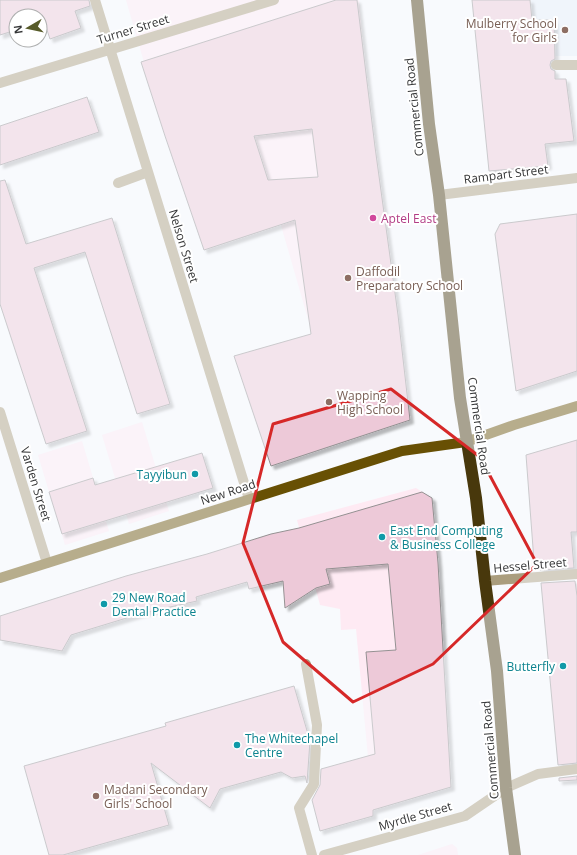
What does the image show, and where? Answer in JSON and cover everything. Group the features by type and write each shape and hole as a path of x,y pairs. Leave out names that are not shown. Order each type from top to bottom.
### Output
{"highway":[{"name":"Commercial Road","path":"417,0 460,398 476,498 485,581 498,671 506,788 515,855"}],"main road":[{"name":"New Road","path":"0,578 402,451 466,442 514,425 577,406"}],"street":[{"name":"Nelson Street","path":"95,0 249,499"},
{"name":"Turner Street","path":"0,83 274,0"},
{"path":"556,65 577,65"},
{"path":"118,183 148,172"},
{"name":"Rampart Street","path":"439,195 577,178"},
{"name":"Varden Street","path":"0,412 47,563"},
{"name":"Hessel Street","path":"485,581 577,574"},
{"path":"306,664 317,725 314,784 299,808 312,855"},
{"name":"Myrdle Street","path":"324,855 465,816 506,788 538,774 577,769"}],"highlighted area":[{"path":"391,389 480,457 537,564 433,664 353,702 283,642 243,543 273,424"}],"shaded area":[{"path":"126,0 359,0 367,87 402,353 319,365 310,326 266,173 247,113 165,135"},
{"name":"Mulberry School for Girls","path":"531,0 577,0 577,56 554,56 554,21 532,20"},
{"path":"142,422 169,511 129,524 102,435"},
{"path":"82,441 109,531 65,545 38,455"},
{"path":"416,488 432,498 373,810 356,629 341,630 340,609 320,605 297,520"},
{"path":"452,844 457,848 458,855 418,855"}],"building":[{"path":"0,0 89,0 90,6 75,11 81,28 50,39 48,33 48,8 8,8 8,32 0,35"},
{"path":"336,0 357,0 398,315 410,420 271,466 234,356 311,334 295,220 204,250 141,62","holes":["312,129 318,177 268,180 254,136"]},
{"path":"472,0 530,0 532,20 554,20 555,59 551,61 550,65 551,69 555,71 555,79 566,79 574,141 545,144 548,166 489,171"},
{"path":"87,97 99,132 0,165 0,126"},
{"path":"5,180 26,244 112,218 170,404 137,414 85,252 34,268 87,431 46,444 0,304 0,181"},
{"path":"577,214 577,371 516,391 495,234 500,224"},
{"path":"577,440 577,532 571,532 574,568 540,570 539,561 534,561 526,455"},
{"path":"202,453 213,488 62,534 49,492 93,478 95,485"},
{"path":"422,492 432,498 438,563 451,787 373,810 373,816 320,831 312,800 320,785 321,769 375,754 366,652 396,650 388,564 326,569 330,584 316,588 285,608 283,581 249,589 247,582 196,597 197,601 143,613 71,635 62,651 0,640 0,616 126,576"},
{"path":"575,581 577,596 577,763 558,765 541,583"},
{"path":"294,686 310,741 307,783 305,776 292,778 281,772 220,789 210,808 151,763 169,825 63,855 49,855 24,766 166,726 165,723"},
{"path":"577,776 577,780 559,781 559,778"}],"place":[{"name":"Mulberry School for Girls","path":"565,30"},
{"name":"Aptel East","path":"373,218"},
{"name":"Daffodil Preparatory School","path":"348,278"},
{"name":"Wapping High School","path":"329,402"},
{"name":"Tayyibun","path":"195,474"},
{"name":"East End Computing & Business College","path":"382,537"},
{"name":"29 New Road Dental Practice","path":"104,604"},
{"name":"Butterfly","path":"563,666"},
{"name":"The Whitechapel Centre","path":"237,745"},
{"name":"Madani Secondary Girls' School","path":"96,796"}]}
